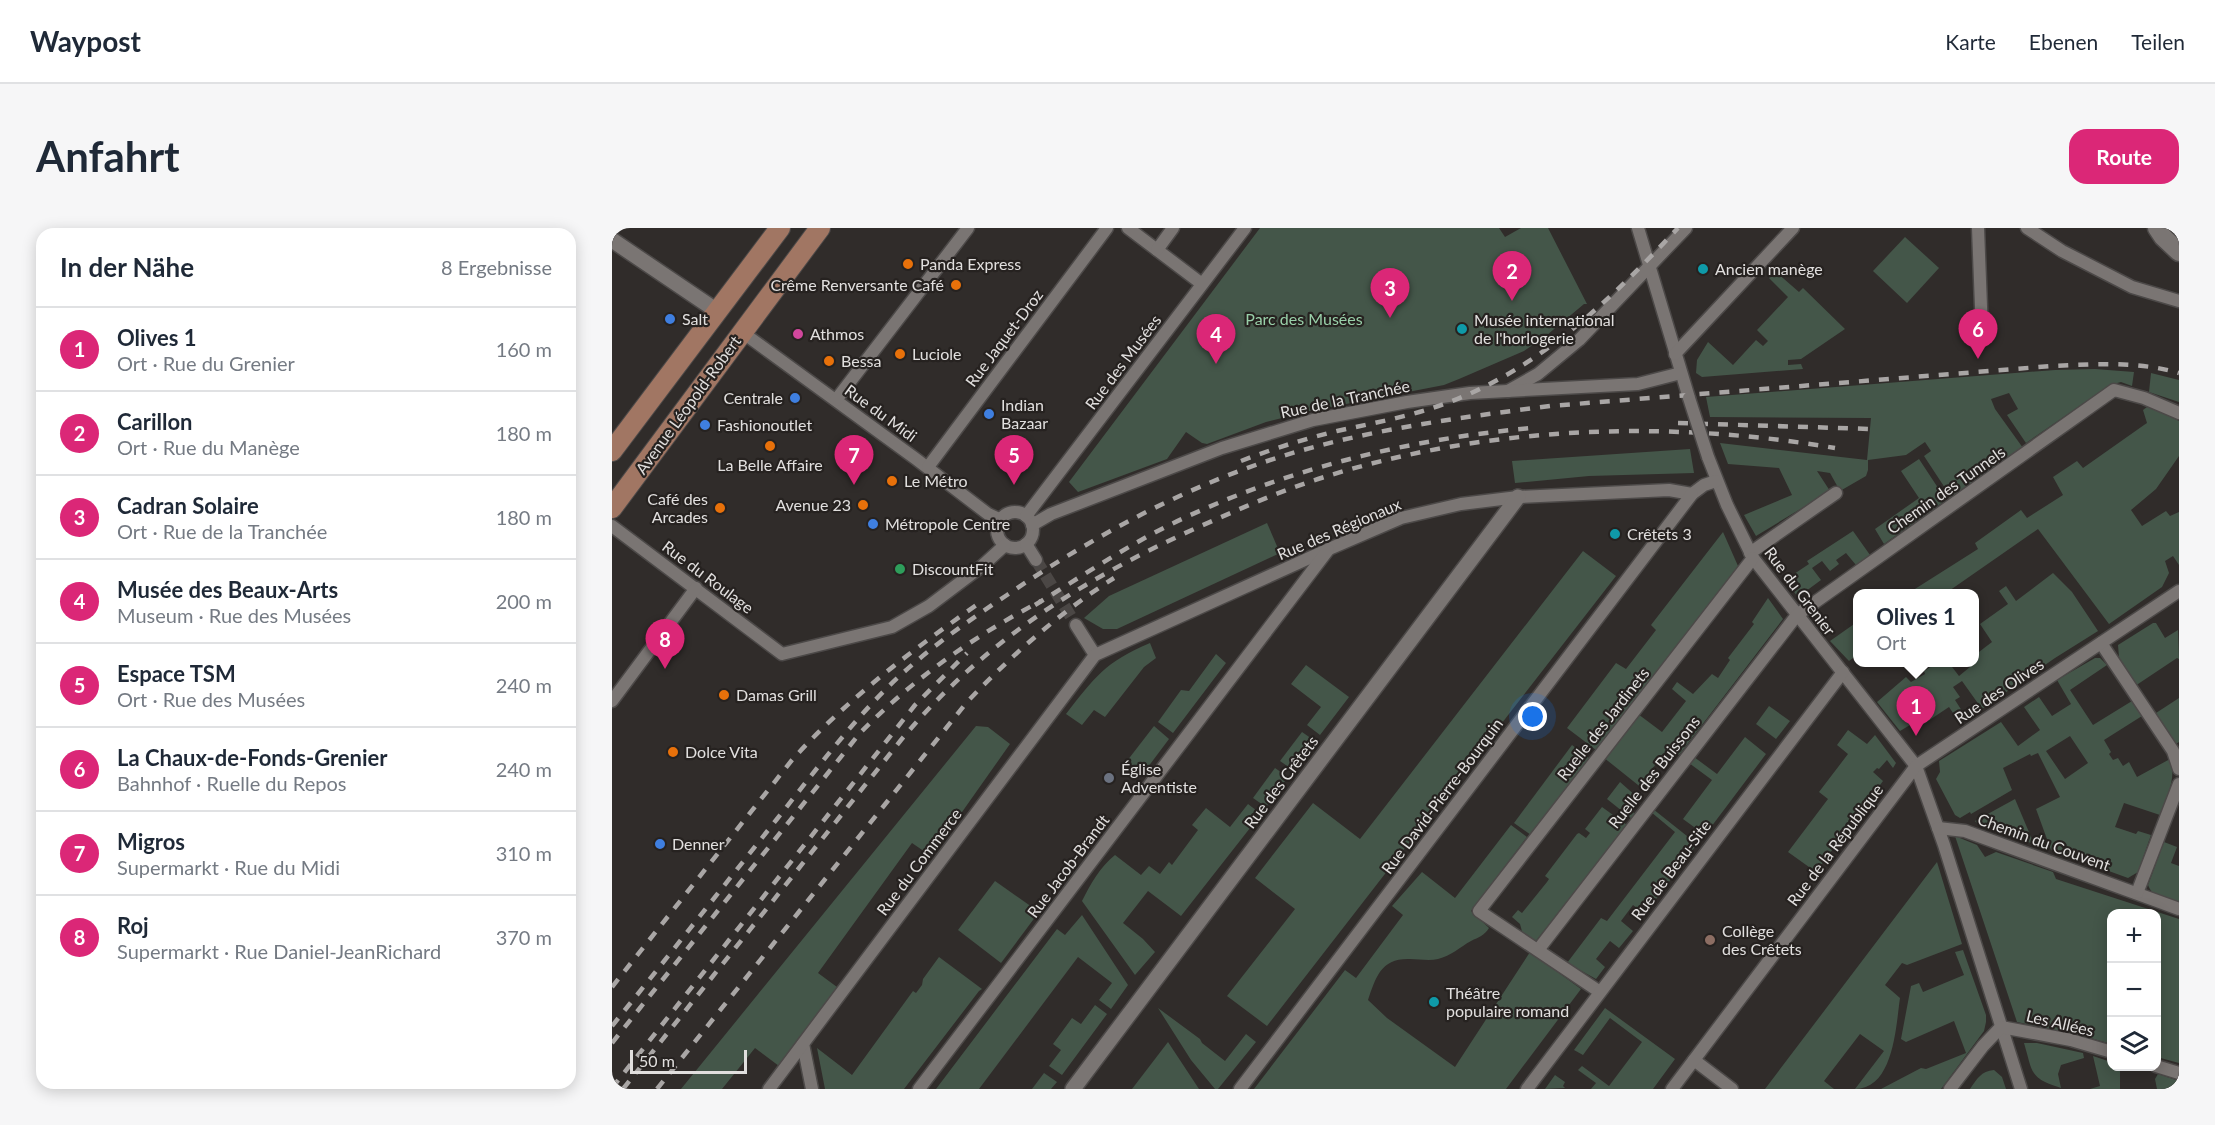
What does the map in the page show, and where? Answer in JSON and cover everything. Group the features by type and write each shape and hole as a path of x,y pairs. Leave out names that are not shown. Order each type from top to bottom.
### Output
{"main road":[{"name":"Avenue Léopold-Robert","path":"612,451 780,228"},
{"name":"Avenue Léopold-Robert","path":"612,508 820,228"},
{"path":"2157,228 2179,252"},
{"name":"Avenue Léopold-Robert","path":"717,311 742,332"}],"street":[{"path":"836,400 968,228"},
{"name":"Rue Jaquet-Droz","path":"928,467 1107,228"},
{"path":"1128,228 1202,284"},
{"path":"1157,250 1173,228"},
{"name":"Rue des Musées","path":"1029,520 1245,228"},
{"name":"Rue du Grenier","path":"1638,228 1716,481 1752,555 1916,766 2021,1089"},
{"path":"1507,391 1538,374 1579,340 1686,228"},
{"path":"1675,354 1793,228"},
{"path":"1978,228 1982,333"},
{"path":"2027,228 2062,251 2132,287 2179,301"},
{"path":"612,240 717,311"},
{"name":"Rue du Midi","path":"742,332 928,467 988,514 1001,520"},
{"name":"Rue de la Tranchée","path":"1029,520 1051,514 1222,448 1313,420 1407,402 1470,393 1638,384 1681,373"},
{"name":"Chemin des Tunnels","path":"1797,615 2114,390 2144,398 2179,412"},
{"path":"1692,494 1704,485 1716,481"},
{"name":"Rue des Régionaux","path":"1095,655 1401,518 1461,504 1518,497 1669,490 1692,494"},
{"name":"Ruelle des Jardinets","path":"1538,950 1479,911 1752,555 1836,493"},
{"name":"Rue David-Pierre-Bourquin","path":"1239,1089 1692,494"},
{"name":"Rue des Crêtets","path":"1073,1089 1518,497"},
{"path":"1015,513 1029,520 1032,536 1026,544 1016,548 1005,545 1001,541 997,531 1005,516 1015,513"},
{"name":"Rue du Roulage","path":"612,526 782,654 892,627 929,606 982,566 1005,545"},
{"path":"1026,544 1036,560"},
{"name":"Rue Jacob-Brandt","path":"919,1089 1329,549"},
{"path":"612,701 696,588"},
{"name":"Rue des Olives","path":"1916,766 2179,591"},
{"name":"Ruelle des Buissons","path":"1538,950 1797,615"},
{"path":"1076,625 1095,655"},
{"path":"2101,643 2173,751 2179,769"},
{"name":"Rue du Commerce","path":"769,1089 1095,655"},
{"name":"Rue de Beau-Site","path":"1527,1089 1843,672"},
{"name":"Rue de la République","path":"1672,1089 1916,766"},
{"path":"2137,893 2179,784"},
{"name":"Chemin du Couvent","path":"1938,828 1965,831 2179,909"},
{"path":"1538,950 1600,992"},
{"path":"1950,1089 1983,1046 2001,1027"},
{"name":"Les Allées","path":"2001,1027 2071,1040 2107,1051"},
{"path":"803,1044 812,1089"},
{"path":"1694,1060 1732,1089"},
{"path":"2161,1067 2179,1073"}],"green space":[{"name":"Parc des Musées","path":"1260,228 1499,228 1505,237 1521,228 1548,228 1587,304 1524,351 1444,385 1310,411 1266,422 1207,444 1186,432 1167,459 1078,492 1069,482"},
{"path":"1905,237 1939,268 1907,303 1873,271"},
{"path":"1775,271 1799,292 1803,288 1845,329 1801,359 1788,360 1788,365 1801,364 1803,369 1702,377 1696,373 1697,360 1708,342 1733,365 1756,340 1763,346 1768,341 1757,330 1788,297 1769,278"},
{"path":"2095,369 2134,372 2132,386 2121,382 2110,385 2026,443 2007,415 2018,409 2009,393 1991,399 1995,409 2023,448 1949,498 1947,491 1924,456 1931,451 1925,442 1906,455 1868,460 1866,476 1840,491 1830,473 1817,471 1830,491 1756,536 1744,515 1792,495 1779,468 1728,464 1720,443 1867,460 1871,418 1710,417 1706,397 2055,370"},
{"path":"2151,373 2179,380 2179,402 2149,392"},
{"path":"2147,407 2179,421 2179,456 2156,489 2131,510 2142,526 2166,511 2170,516 2179,512 2179,565 2173,556 2165,561 2169,573 2162,587 2109,624 2038,529 1952,589 1915,589 1978,549 1975,543 2021,510 2027,518 2063,495 2053,477 2077,461 2083,468 2147,423 2143,410"},
{"path":"1690,449 1694,473 1589,476 1515,483 1512,461"},
{"path":"1919,459 1946,500 1884,544 1875,529 1919,498 1901,471"},
{"path":"1267,523 1280,553 1117,629 1103,629 1084,618 1109,596"},
{"path":"1853,531 1870,555 1856,565 1846,553 1836,560 1839,564 1830,571 1822,561 1812,568 1821,580 1798,597 1785,580 1809,564 1807,561"},
{"path":"1723,532 1738,566 1596,750 1567,728 1616,663 1626,669 1656,630 1651,625"},
{"path":"1583,551 1616,576 1267,1026 1227,996 1295,909 1255,878 1313,803 1360,839"},
{"path":"2053,573 2072,592 2098,631 1982,709 1962,681 1953,687 1960,697 1955,700 1964,714 1957,719 1949,707 1919,727 1915,722 1900,731 1877,702 1906,677 1911,682 1925,674 1924,671 1930,667 1952,667 1959,676 1970,667 1979,667 1979,652 1992,642 1980,624 2008,604 1999,591 2006,586 2016,601"},
{"path":"1768,598 1783,619 1679,755 1669,748 1643,780 1643,789 1603,757 1638,714 1662,732 1686,701 1672,689 1677,682 1693,694 1712,674 1718,678 1730,660 1728,658 1754,624 1752,622"},
{"path":"2156,623 2165,638 2178,630 2179,659 2177,658 2135,686 2119,657 2118,645"},
{"path":"1853,625 1853,658 1849,661 1830,641"},
{"path":"1150,643 1156,658 1144,667 1105,717 1094,710 1082,725 1066,714 1085,690 1111,664"},
{"path":"1216,654 1226,663 1173,733 1158,722 1181,690 1189,691"},
{"path":"2095,658 2100,658 2107,665 2070,690 2093,725 2132,701 2142,716 2104,740 2113,760 2118,758 2123,766 2129,762 2137,777 2170,759 2172,780 2160,815 2124,803 2115,827 2136,834 2138,831 2151,835 2138,872 2128,878 2051,850 2036,809 2060,797 2038,753 2031,756 2030,754 2003,768 2012,790 1960,818 1955,815 1936,779 1940,772 1939,761 2001,722 2018,746 2040,730 2024,707 2039,697 2052,716 2071,704 2057,680","holes":["2070,736 2088,763 2065,779 2046,751"]},
{"path":"1306,665 1349,697 1320,735 1307,725 1321,707 1291,684"},
{"path":"2179,698 2179,742 2176,744 2156,713"},
{"path":"1769,706 1790,721 1776,739 1756,724"},
{"path":"976,726 988,727 1010,744 931,856 912,843 818,973 837,987 779,1066 755,1048 722,1089 681,1089"},
{"path":"1154,726 1169,739 1142,775 1127,761"},
{"path":"1848,730 1867,744 1875,735 1896,763 1893,768 1887,760 1873,772 1883,781 1816,872 1788,852 1828,799 1819,792 1848,754 1837,745"},
{"path":"1302,732 1315,741 1293,770 1280,761"},
{"path":"1745,737 1766,754 1705,835 1683,819 1712,780 1689,763 1694,757 1717,774"},
{"path":"1572,745 1589,758 1531,835 1514,823"},
{"path":"1275,768 1288,777 1266,807 1253,798"},
{"path":"1620,782 1637,797 1628,808 1635,814 1632,819 1607,799"},
{"path":"2015,799 2034,844 1978,825 1975,821"},
{"path":"1248,804 1261,814 1181,916 1148,891 1123,923 1155,952 1135,975 1082,901 1096,876 1115,855 1141,875 1149,866 1160,874 1169,862 1172,865 1198,830 1192,825 1206,808 1230,827"},
{"path":"1602,807 1627,825 1535,942 1523,935 1520,924 1512,917 1518,910 1522,913 1547,882 1549,879 1545,876 1577,834 1586,838 1590,833 1585,829"},
{"path":"1653,809 1697,844 1645,914 1633,905 1621,921 1633,931 1619,948 1610,941 1596,959 1605,967 1596,979 1567,963 1601,918 1607,921 1675,832 1651,812"},
{"path":"1511,825 1527,837 1471,911 1489,928 1487,931 1443,958 1400,960 1386,965 1377,977 1368,1000 1387,1018 1455,1067 1530,952 1581,989 1506,1089 1254,1089 1345,970 1356,978 1403,915 1392,906 1422,872 1455,898"},
{"path":"1955,836 1977,845 1985,857 1996,852 2053,872 2056,879 2148,909 2107,909 2107,1043 2017,1022"},
{"path":"2164,842 2177,847 2171,863 2179,866 2179,904 2157,896 2148,885"},
{"path":"1937,862 1962,944 1907,965 1902,963 1885,985 1900,998 1891,1054 1878,1079 1868,1086 1855,1089 1884,1051 1860,1034 1824,1081 1834,1089 1765,1089"},
{"path":"995,881 1039,912 1001,963 958,930"},
{"path":"2161,913 2179,919 2179,1063 2161,1058"},
{"path":"1082,915 1128,985 1111,1009 1099,1000 1112,983 1078,957 979,1089 936,1089 1057,929 1065,935"},
{"path":"1963,950 1986,1015 1984,1031 1941,1089 1881,1089 1921,1068 1926,1069 1966,1053 1954,1021 1906,1042 1901,1039 1911,986 1919,983 1923,992 1964,975 1955,952"},
{"path":"939,957 982,989 904,1089 825,1089 817,1048 852,1075 913,991 916,993 922,985 923,979"},
{"path":"1095,1005 1107,1014 1062,1075 1049,1066 1061,1050 1053,1044 1072,1018 1081,1024"},
{"path":"1158,1008 1225,1061 1246,1034 1256,1042 1218,1089 1215,1089 1191,1060"},
{"path":"1605,1008 1675,1059 1653,1089 1591,1089 1596,1083 1578,1070 1582,1066 1609,1086 1642,1042 1610,1018 1583,1055 1574,1050"},
{"path":"1168,1042 1199,1089 1132,1089"},
{"path":"2024,1043 2037,1043 2083,1053 2084,1058 2061,1065 2058,1074 2061,1088 2043,1081 2034,1073"},
{"path":"2093,1056 2107,1061 2107,1071 2120,1071 2120,1089 2090,1089 2100,1086"},
{"path":"1994,1070 2002,1077 2006,1089 1970,1089 1983,1074"},
{"path":"1044,1073 1057,1082 1051,1089 1032,1089"},
{"path":"2158,1074 2179,1081 2179,1089 2157,1089 2155,1079"},
{"path":"1555,1075 1565,1082 1563,1086 1565,1088 1545,1089"}],"tunnel":[{"path":"1036,560 1076,625"}],"railway":[{"path":"1241,461 1312,437 1420,412 1447,403 1513,371 1573,329 1627,280 1678,228"},
{"path":"612,1026 830,752 871,704 900,676 960,628 1040,573 1146,512 1220,479 1296,452 1359,436 1454,419 1550,406 2052,366 2132,365 2179,373"},
{"path":"1678,423 1870,429"},
{"path":"1035,605 1108,559 1165,527 1268,484 1310,470 1397,448 1531,428"},
{"path":"623,1089 901,740 932,705 999,644 1073,593 1112,570 1194,529 1286,490 1381,461 1444,448 1509,438 1640,431 1705,433 1835,448"},
{"path":"657,1089 967,702 1037,636 1114,578"},
{"path":"612,1043 860,733 880,713 945,660 992,629 1041,601"},
{"path":"612,987 792,760 813,738 880,677 978,604"},
{"path":"612,1088 915,705 967,653"}],"place":[{"name":"Panda Express","path":"908,264"},
{"name":"Ancien manège","path":"1703,269"},
{"name":"Crême Renversante Café","path":"956,285"},
{"name":"Carillon","path":"1512,301"},
{"name":"Cadran Solaire","path":"1390,318"},
{"name":"Salt","path":"670,319"},
{"name":"Musée international de l'horlogerie","path":"1462,329"},
{"name":"Athmos","path":"798,334"},
{"name":"Luciole","path":"900,354"},
{"name":"La Chaux-de-Fonds-Grenier","path":"1978,359"},
{"name":"Bessa","path":"829,361"},
{"name":"Musée des Beaux-Arts","path":"1216,364"},
{"name":"Centrale","path":"795,398"},
{"name":"Indian Bazaar","path":"989,414"},
{"name":"Fashionoutlet","path":"705,425"},
{"name":"La Belle Affaire","path":"770,446"},
{"name":"Le Métro","path":"892,481"},
{"name":"Migros","path":"854,485"},
{"name":"Espace TSM","path":"1014,485"},
{"name":"Avenue 23","path":"863,505"},
{"name":"Café des Arcades","path":"720,508"},
{"name":"Métropole Centre","path":"873,524"},
{"name":"Crêtets 3","path":"1615,534"},
{"name":"DiscountFit","path":"900,569"},
{"name":"Roj","path":"665,669"},
{"name":"Damas Grill","path":"724,695"},
{"name":"Olives 1","path":"1916,736"},
{"name":"Dolce Vita","path":"673,752"},
{"name":"Église Adventiste","path":"1109,778"},
{"name":"Denner","path":"660,844"},
{"name":"Collège des Crêtets","path":"1710,940"},
{"name":"Théâtre populaire romand","path":"1434,1002"}]}
